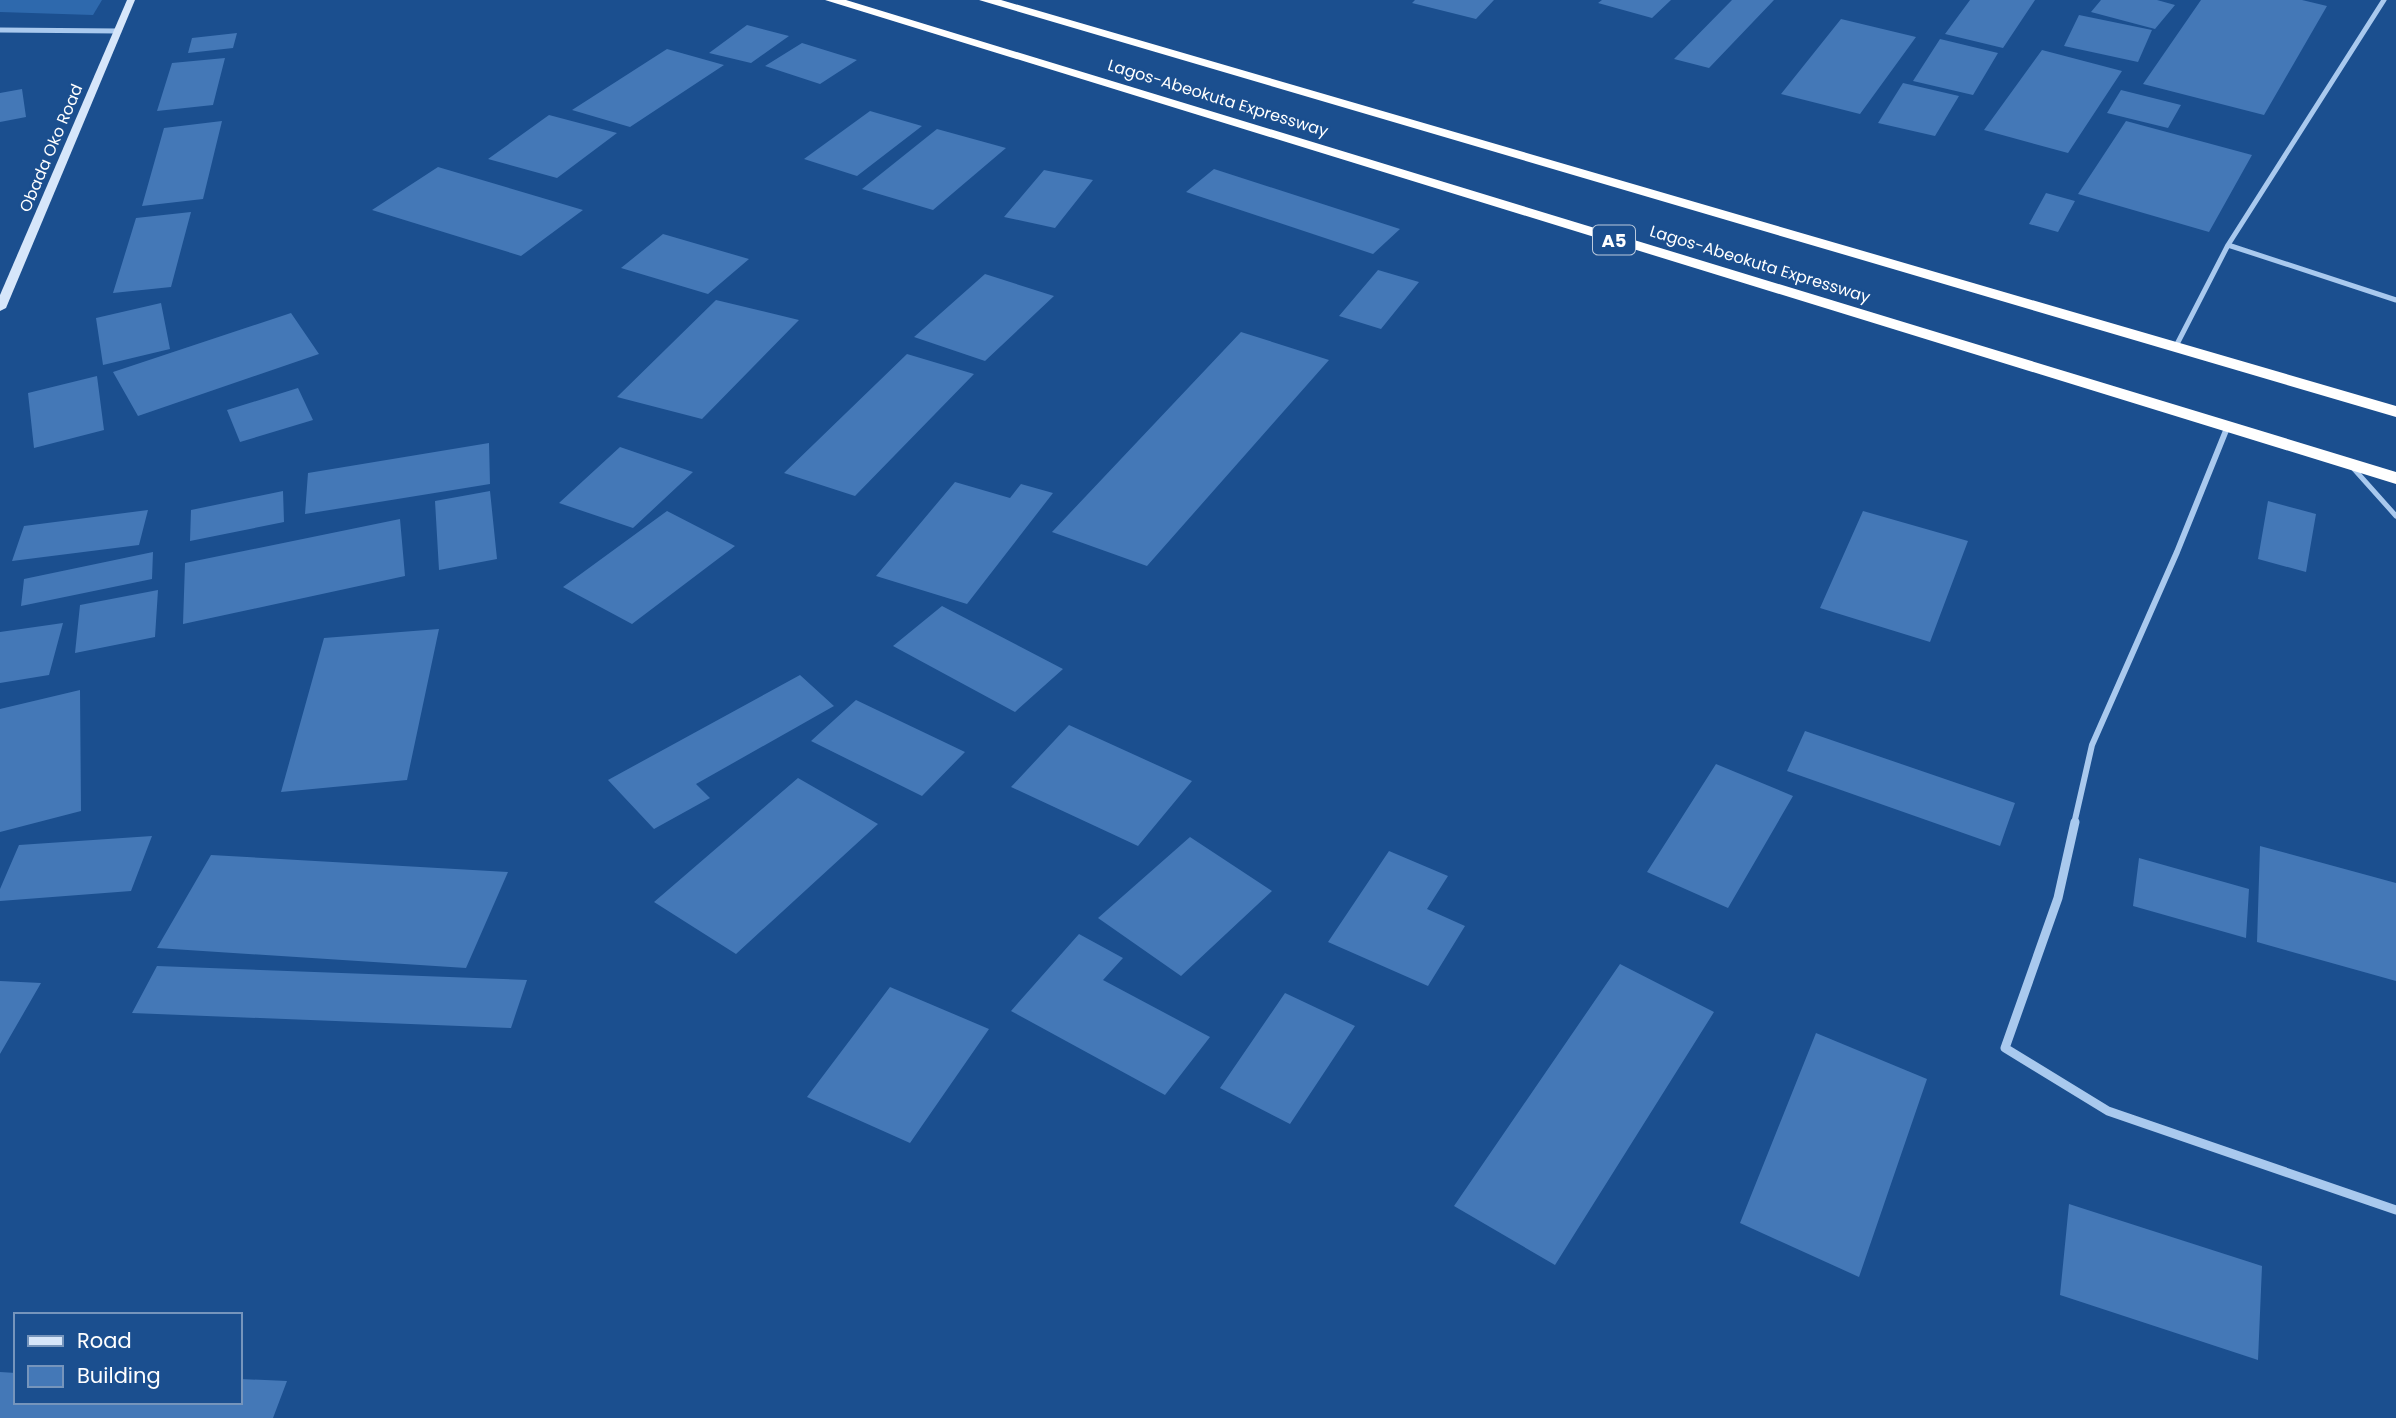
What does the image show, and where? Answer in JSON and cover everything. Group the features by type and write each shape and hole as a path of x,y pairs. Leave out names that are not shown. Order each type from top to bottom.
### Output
{"highway":[{"name":"Lagos-Abeokuta Expressway","path":"832,0 2396,478"},
{"name":"Lagos-Abeokuta Expressway","path":"986,0 2396,412"}],"main road":[{"name":"Obada Oko Road","path":"0,308 131,0"}],"street":[{"path":"2175,348 2228,245 2384,0"},
{"path":"0,30 118,31"},
{"path":"2228,245 2396,300"},
{"path":"2227,428 2177,552 2092,745 2058,898 2005,1048 2108,1111 2396,1210"}],"lane":[{"path":"2350,464 2396,516"}],"shaded area":[{"path":"0,0 102,0 93,15 0,12"}],"building":[{"path":"1415,0 1494,0 1476,19 1412,3"},
{"path":"1602,0 1671,0 1652,18 1598,3"},
{"path":"1732,0 1774,0 1709,68 1674,59"},
{"path":"1970,0 2035,0 2003,48 1945,34"},
{"path":"2101,0 2157,0 2175,5 2155,29 2091,12"},
{"path":"2201,0 2302,0 2327,6 2264,115 2143,84"},
{"path":"2079,15 2152,30 2138,62 2064,46"},
{"path":"1841,19 1916,37 1860,114 1781,94"},
{"path":"747,25 789,36 751,63 709,53"},
{"path":"237,33 233,48 188,53 192,38"},
{"path":"1940,39 1998,53 1973,95 1913,81"},
{"path":"802,43 857,60 820,84 765,66"},
{"path":"667,49 724,65 630,127 572,110"},
{"path":"2042,50 2122,71 2068,153 1984,130"},
{"path":"225,58 213,105 157,111 172,63"},
{"path":"1903,83 1959,96 1935,136 1878,123"},
{"path":"22,89 26,117 0,122 0,93"},
{"path":"2121,90 2181,105 2168,128 2107,113"},
{"path":"870,111 922,126 857,176 804,159"},
{"path":"549,115 617,133 557,178 488,159"},
{"path":"222,121 203,199 142,206 164,128"},
{"path":"2126,121 2252,155 2209,232 2078,194"},
{"path":"937,129 1006,148 933,210 862,189"},
{"path":"438,167 583,210 521,256 372,210"},
{"path":"1214,169 1400,229 1373,254 1186,192"},
{"path":"1044,170 1093,180 1055,228 1004,217"},
{"path":"2046,193 2075,201 2058,232 2029,224"},
{"path":"191,212 171,287 113,293 136,218"},
{"path":"663,234 749,259 708,294 621,268"},
{"path":"1378,270 1419,282 1381,329 1339,316"},
{"path":"985,274 1054,296 985,361 914,337"},
{"path":"716,300 799,320 702,419 617,397"},
{"path":"161,303 170,349 103,365 96,318"},
{"path":"291,313 319,354 138,416 113,372"},
{"path":"1241,332 1329,360 1147,566 1052,532"},
{"path":"907,354 974,374 855,496 784,473"},
{"path":"97,376 104,430 34,448 28,393"},
{"path":"298,388 313,420 240,442 227,410"},
{"path":"489,443 490,484 305,514 308,473"},
{"path":"620,447 693,472 633,528 559,503"},
{"path":"955,482 1010,498 1021,484 1053,493 967,604 876,576"},
{"path":"283,491 284,522 190,541 191,510"},
{"path":"490,491 497,559 439,570 435,501"},
{"path":"2268,501 2316,514 2306,572 2258,559"},
{"path":"148,510 139,545 12,561 24,526"},
{"path":"667,511 735,546 632,624 563,587"},
{"path":"1863,511 1968,541 1930,642 1820,608"},
{"path":"400,519 405,576 183,624 185,563"},
{"path":"153,552 152,579 21,606 24,579"},
{"path":"158,590 155,637 75,653 80,605"},
{"path":"942,606 1063,669 1015,712 893,646"},
{"path":"63,623 49,675 0,683 0,632"},
{"path":"439,629 407,780 281,792 324,638"},
{"path":"800,675 834,706 696,784 710,798 654,829 608,780"},
{"path":"80,690 81,811 0,832 0,709"},
{"path":"856,700 965,752 922,796 811,741"},
{"path":"1069,725 1192,781 1138,846 1011,787"},
{"path":"1805,731 2015,803 2000,846 1787,771"},
{"path":"1716,764 1793,796 1728,908 1647,872"},
{"path":"798,778 878,824 736,954 654,902"},
{"path":"152,836 131,891 0,901 0,889 19,845"},
{"path":"1190,837 1272,891 1181,976 1098,918"},
{"path":"2260,846 2396,883 2396,981 2257,942"},
{"path":"1389,851 1448,876 1427,909 1465,926 1428,986 1328,942"},
{"path":"211,855 508,872 466,968 157,948"},
{"path":"2139,858 2249,889 2246,938 2133,906"},
{"path":"1079,934 1123,958 1103,980 1210,1037 1165,1095 1011,1011"},
{"path":"1620,964 1714,1012 1555,1265 1454,1206"},
{"path":"157,966 527,980 511,1028 132,1013"},
{"path":"0,981 41,983 0,1054"},
{"path":"890,987 989,1029 910,1143 807,1097"},
{"path":"1285,993 1355,1026 1290,1124 1220,1088"},
{"path":"1816,1033 1927,1079 1859,1277 1740,1223"},
{"path":"2069,1204 2262,1266 2258,1360 2060,1295"},
{"path":"0,1372 14,1373 14,1404 242,1404 242,1379 287,1381 273,1418 0,1418"}]}
